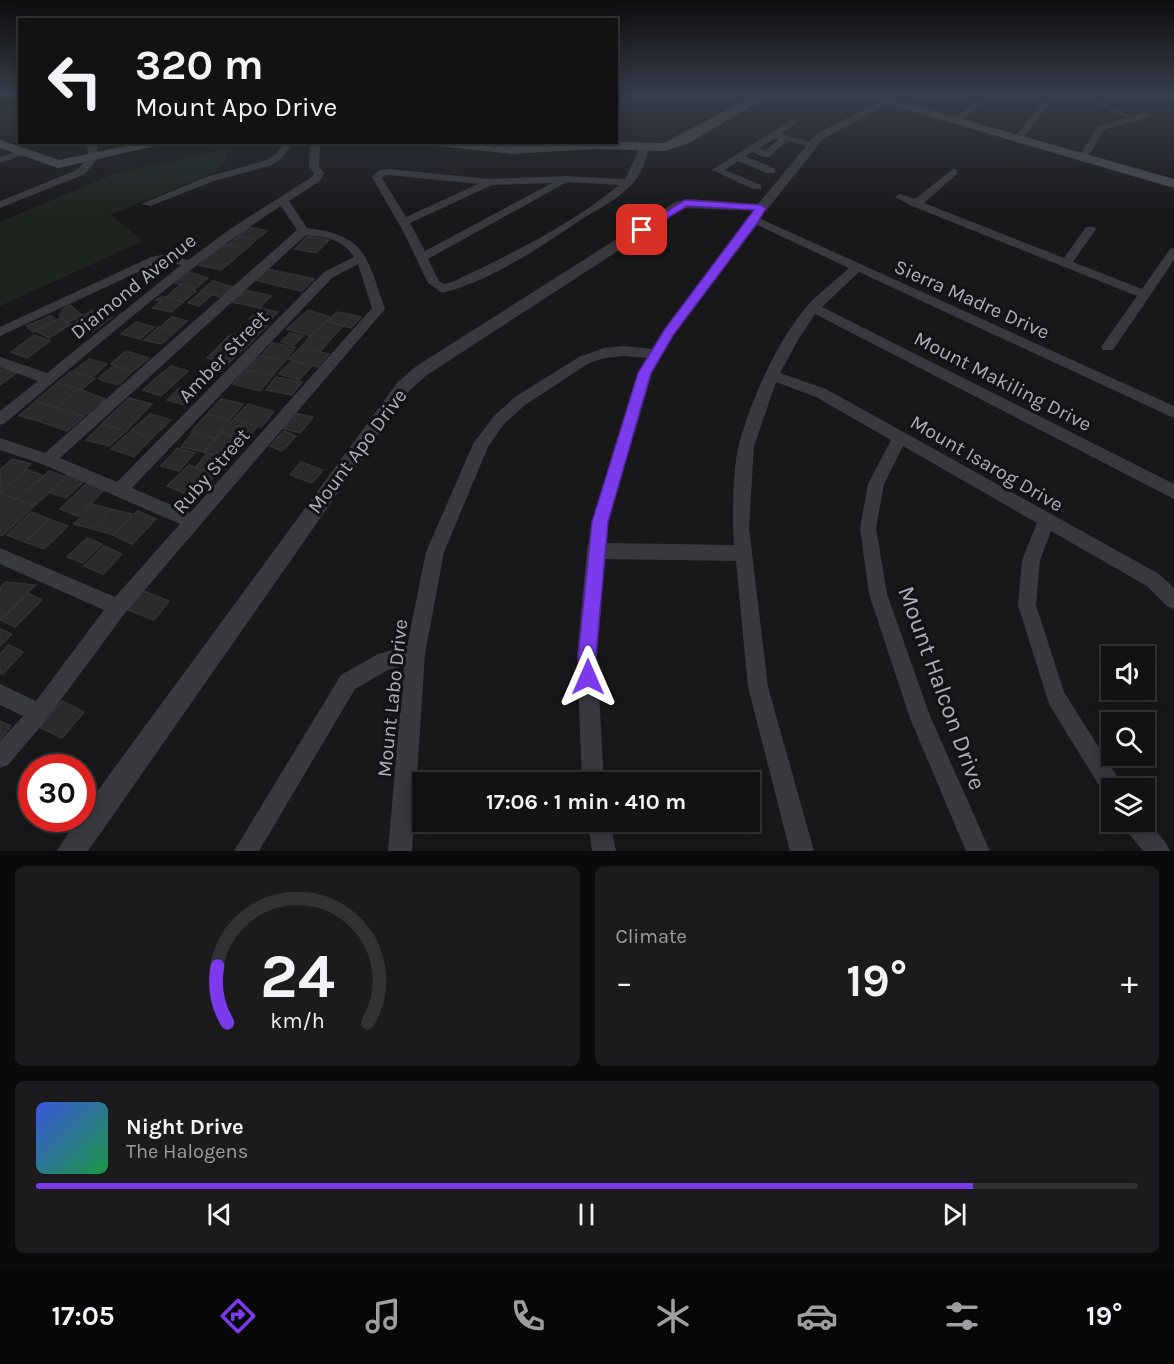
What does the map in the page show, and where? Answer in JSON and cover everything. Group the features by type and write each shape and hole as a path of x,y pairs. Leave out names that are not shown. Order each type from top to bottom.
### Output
{"main road":[{"path":"476,144 596,145 644,148 674,144 690,135"},
{"path":"999,135 1174,184"},
{"path":"0,144 58,164 158,144"}],"street":[{"path":"592,772 587,656 596,551 600,522 645,373 669,332 809,147 824,135"},
{"path":"1017,140 1021,135"},
{"path":"1083,159 1096,135"},
{"path":"757,187 717,170 751,148 766,155 782,137 809,147"},
{"path":"0,205 81,172 93,158 92,144"},
{"path":"146,204 231,172 268,163 279,156 288,144"},
{"name":"Diamond Avenue","path":"0,419 190,264 294,190 316,179 319,173 314,167 315,144"},
{"path":"628,182 567,179 490,182 383,172 377,177 404,222 434,283 442,289 452,288 553,232 605,200 628,182 641,161 644,148"},
{"path":"0,160 23,152"},
{"path":"738,157 771,171"},
{"path":"916,204 953,172"},
{"path":"421,258 567,179"},
{"path":"404,222 490,182"},
{"path":"900,197 1146,295"},
{"path":"48,460 303,231 283,200"},
{"name":"Mount Apo Drive","path":"71,851 403,387 446,353 680,205 690,202 758,214"},
{"name":"Sierra Madre Drive","path":"758,214 856,268 1174,412"},
{"path":"1066,263 1090,230"},
{"name":"Ruby Street","path":"0,757 39,712 118,607 379,309 361,258 345,238 326,233 303,231"},
{"path":"1108,347 1173,255"},
{"path":"0,332 155,260 168,258 190,264"},
{"name":"Amber Street","path":"120,490 328,275 361,258"},
{"path":"802,851 758,687 741,528 746,446 772,375 813,308 856,268"},
{"name":"Mount Makiling Drive","path":"813,308 1174,492"},
{"name":"Mount Labo Drive","path":"400,851 415,654 435,552 481,444 499,420 528,396 584,360 604,353 624,351 657,354"},
{"path":"0,362 48,379"},
{"name":"Mount Isarog Drive","path":"772,375 821,393 900,437 1154,580 1174,600"},
{"name":"Mount Halcon Drive","path":"900,437 876,484 868,528 878,594 920,718 978,851"},
{"path":"0,444 48,460 194,522"},
{"path":"1046,521 1031,560 1027,605 1056,697 1107,778"},
{"path":"596,551 743,553"},
{"path":"0,556 118,607"},
{"path":"246,851 348,682 385,661 415,654"},
{"path":"0,694 39,712"},
{"path":"601,832 604,851"},
{"path":"1142,832 1158,851"}],"shaded area":[{"path":"231,148 220,170 111,215 143,241 0,306 0,222 114,174"}],"building":[{"path":"249,227 267,231 256,240 238,236"},
{"path":"238,236 256,240 246,249 228,245"},
{"path":"308,236 329,240 316,253 295,249"},
{"path":"225,244 246,249 221,270 199,265"},
{"path":"267,269 291,274 279,286 256,280"},
{"path":"189,272 208,278 195,289 175,283"},
{"path":"291,274 314,279 302,291 279,286"},
{"path":"213,281 233,287 220,297 201,291"},
{"path":"179,286 196,291 183,302 166,297"},
{"path":"245,290 271,296 259,308 232,302"},
{"path":"201,292 211,295 199,306 188,303"},
{"path":"161,297 183,302 171,312 153,308 161,301 156,300"},
{"path":"70,305 82,315 67,323 59,315 64,312 61,310"},
{"path":"261,308 278,312 267,323 250,319"},
{"path":"92,310 112,317 92,332 72,325"},
{"path":"308,310 330,317 310,336 287,329"},
{"path":"337,312 353,315 343,326 328,321"},
{"path":"353,315 361,317 351,328 343,326"},
{"path":"51,316 56,320 33,332 26,326"},
{"path":"172,317 187,321 176,331 160,327"},
{"path":"60,318 71,324 49,338 37,331"},
{"path":"326,321 343,326 331,339 314,334"},
{"path":"136,322 154,327 140,339 121,334"},
{"path":"252,323 267,326 256,337 242,334"},
{"path":"159,327 176,331 161,344 144,340"},
{"path":"290,333 303,336 294,345 281,342"},
{"path":"242,334 256,337 245,349 222,343 230,335"},
{"path":"312,334 331,339 320,352 301,347"},
{"path":"34,335 50,341 27,358 11,352"},
{"path":"222,343 244,348 228,364 207,358"},
{"path":"272,343 295,347 285,361 261,356"},
{"path":"301,347 329,354 318,367 289,359"},
{"path":"126,351 149,358 133,371 111,364"},
{"path":"257,356 284,361 272,376 246,370"},
{"path":"89,359 107,364 92,377 73,372"},
{"path":"292,361 311,367 299,380 279,374"},
{"path":"113,366 133,371 118,385 98,379"},
{"path":"171,366 188,371 174,384 156,378"},
{"path":"0,370 16,373 0,385"},
{"path":"246,370 272,376 260,391 233,384"},
{"path":"71,372 95,378 81,390 57,383"},
{"path":"276,377 302,382 292,395 266,390"},
{"path":"156,378 174,384 161,396 143,390"},
{"path":"57,383 78,389 57,408 36,401"},
{"path":"179,388 197,393 185,405 167,400"},
{"path":"78,389 105,399 84,416 57,408"},
{"path":"129,398 152,404 126,431 102,424"},
{"path":"221,399 243,404 230,420 207,414"},
{"path":"36,401 54,407 38,421 19,416"},
{"path":"248,404 274,412 261,427 234,419"},
{"path":"54,407 84,416 67,431 38,421"},
{"path":"295,413 313,417 300,433 282,428"},
{"path":"150,414 171,420 152,438 131,431"},
{"path":"207,414 230,420 215,438 191,432"},
{"path":"234,419 258,426 245,440 221,433"},
{"path":"102,424 126,431 109,446 86,440"},
{"path":"131,431 152,438 134,457 111,449"},
{"path":"284,431 296,436 282,451 270,446"},
{"path":"193,432 215,438 204,452 181,447"},
{"path":"221,433 245,440 228,459 204,452"},
{"path":"177,448 195,453 179,471 161,466"},
{"path":"207,453 228,459 216,474 195,468"},
{"path":"12,459 31,464 1,493 0,470"},
{"path":"301,462 323,470 312,483 290,475"},
{"path":"189,465 216,474 195,498 167,486"},
{"path":"26,469 44,476 16,499 1,493"},
{"path":"49,471 66,477 34,506 16,499"},
{"path":"69,474 85,480 66,498 50,493"},
{"path":"88,482 106,488 78,516 60,509"},
{"path":"0,493 34,506 2,536 0,535"},
{"path":"92,504 110,509 93,529 74,524"},
{"path":"110,509 132,514 113,535 93,529"},
{"path":"138,511 156,519 132,544 113,535"},
{"path":"31,512 49,519 25,542 7,535"},
{"path":"49,519 68,526 44,549 25,542"},
{"path":"87,538 102,544 83,563 67,557"},
{"path":"104,546 122,554 103,574 84,566"},
{"path":"5,582 35,585 0,620 0,588"},
{"path":"141,590 169,601 154,620 125,609"},
{"path":"28,593 42,600 15,627 1,620"},
{"path":"0,629 12,634 0,646"},
{"path":"9,645 23,652 3,674 0,673 0,654"},
{"path":"62,701 84,712 62,738 39,727"},
{"path":"0,721 11,726 0,739"}],"route":[{"path":"588,677 587,656 600,522 645,373 669,332 755,220 761,208 690,202 680,205 642,230"}]}
